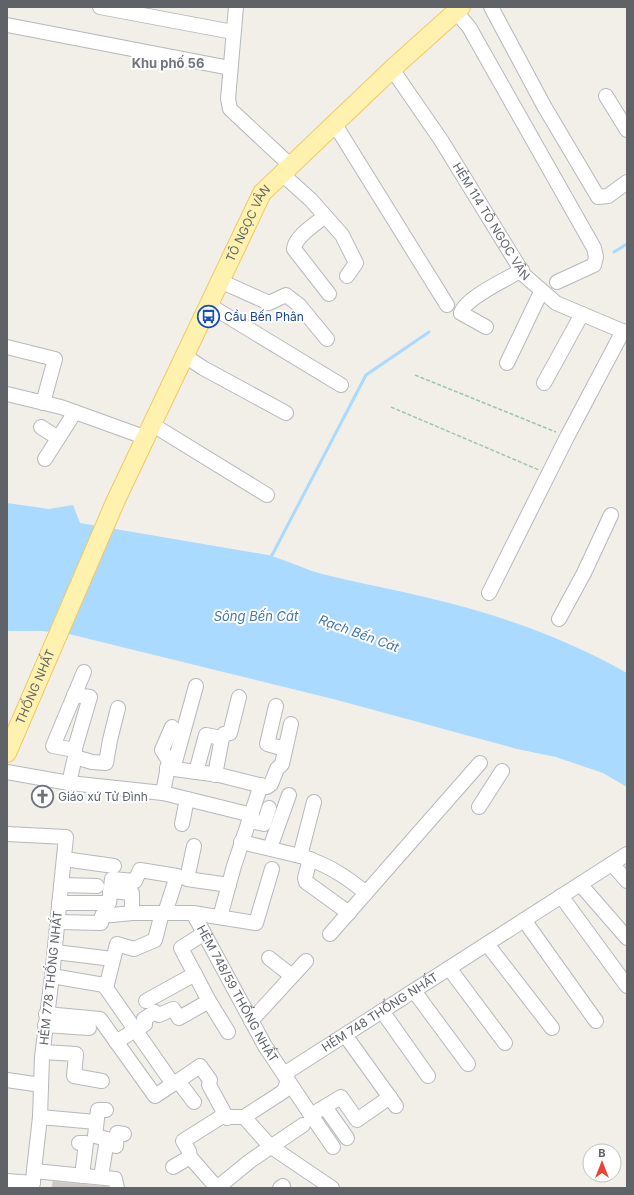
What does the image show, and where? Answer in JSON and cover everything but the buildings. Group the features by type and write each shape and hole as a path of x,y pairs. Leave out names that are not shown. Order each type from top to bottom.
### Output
{"main road":[{"name":"TÔ NGỌC VÂN","path":"53,642 116,500 150,432 262,193 392,69 459,10"},
{"name":"THỐNG NHẤT","path":"7,751 53,642"}],"street":[{"path":"100,7 142,11 233,32"},
{"path":"236,7 228,99 230,108 342,235 356,263 347,276"},
{"path":"491,7 544,106 598,197 608,196 627,182"},
{"path":"459,10 594,248 596,257 594,265 557,282"},
{"path":"7,25 230,68"},
{"name":"HẺM 114 TÔ NGỌC VÂN","path":"392,69 440,140 522,270 541,292 556,303 625,332"},
{"path":"606,96 627,130"},
{"path":"334,123 447,305"},
{"path":"325,216 302,236 296,243 294,249 329,294"},
{"path":"486,327 461,313 462,308 477,297 522,270"},
{"path":"220,281 250,293 269,303 286,295 299,305 327,339"},
{"path":"507,363 541,292"},
{"path":"209,305 341,385"},
{"path":"544,383 582,314"},
{"path":"489,593 567,437 625,332"},
{"path":"7,347 55,359 43,403"},
{"path":"185,356 203,368 286,412"},
{"path":"7,394 150,432 267,495"},
{"path":"45,459 75,412"},
{"path":"41,427 58,438"},
{"path":"559,619 584,574 611,515"},
{"path":"84,672 53,746 92,762 106,763 118,708"},
{"path":"163,793 196,686"},
{"path":"69,783 90,696 74,695"},
{"path":"215,775 222,738 224,734 230,733 239,697"},
{"path":"276,706 267,744 285,749"},
{"path":"170,769 215,775 267,787 271,784 277,769 282,764 291,724"},
{"path":"170,769 168,760 162,750 172,727"},
{"path":"196,772 206,735 222,738"},
{"path":"330,934 480,763"},
{"path":"479,807 502,771"},
{"path":"7,772 69,783 163,793 251,818 264,824 269,808"},
{"path":"220,917 241,842 251,818 261,785"},
{"path":"270,848 288,795"},
{"path":"181,823 187,799"},
{"path":"314,802 305,857 306,882 349,913"},
{"name":"HẺM 778 THỐNG NHẤT","path":"7,834 66,838 55,952 46,1020 40,1117 33,1181"},
{"path":"241,842 305,857 326,865 345,876 366,894"},
{"path":"194,846 187,879 229,885"},
{"path":"64,859 114,866"},
{"path":"619,859 627,881"},
{"name":"HẺM 748 THỐNG NHẤT","path":"244,1117 284,1091 286,1077 345,1035 619,859"},
{"path":"58,922 101,923 102,916 132,913 193,913 256,923 272,869"},
{"path":"102,1022 117,944 134,949 155,940 177,876 140,870 135,881 112,879 104,888"},
{"path":"580,884 627,938"},
{"path":"61,885 104,888 132,893 132,913"},
{"path":"59,903 109,903 104,888"},
{"path":"561,896 627,986"},
{"name":"HẺM 748/59 THỐNG NHẤT","path":"193,913 203,934 265,1046 286,1077 307,1120 333,1147"},
{"path":"524,920 596,1021"},
{"path":"203,934 181,948 209,1001 228,1032"},
{"path":"487,944 552,1028"},
{"path":"55,952 113,959"},
{"path":"269,958 292,976"},
{"path":"251,1020 306,961"},
{"path":"449,968 505,1043"},
{"path":"146,1001 195,974"},
{"path":"52,976 104,985 135,1030 176,1082 194,1102"},
{"path":"414,991 468,1064"},
{"path":"116,1042 144,1024 144,1019 155,1012 159,1015 173,1009 179,1018 209,1001"},
{"path":"382,1011 428,1076"},
{"path":"46,1020 100,1019 157,1099 176,1082 200,1066 210,1080 209,1085 226,1118"},
{"path":"46,1020 89,1028"},
{"path":"332,1188 270,1146 244,1117 221,1117 183,1140 189,1151 190,1157 217,1188 270,1146 341,1097 357,1120 393,1102 345,1035"},
{"path":"43,1052 76,1054 74,1076 102,1081"},
{"path":"7,1080 41,1085"},
{"path":"325,1107 347,1138"},
{"path":"101,1177 107,1139 95,1136 96,1122 98,1110 106,1110"},
{"path":"40,1117 96,1122"},
{"path":"106,1144 116,1146 117,1133 124,1134"},
{"path":"79,1142 86,1143 82,1176"},
{"path":"173,1167 190,1157"},
{"path":"7,1181 33,1181 82,1176 101,1177 115,1179 116,1188"}],"path":[{"path":"415,375 567,437"},
{"path":"391,407 548,474"}],"water":[{"name":"Sông Bến Cát","path":"7,503 49,509 73,505 80,523 268,555 322,574 455,604 531,628 580,649 627,673 627,787 603,773 556,757 517,749 337,700 69,634 43,631 7,631"}],"waterway":[{"path":"614,252 627,244"},
{"path":"270,559 366,375 429,332"}],"place":[{"name":"Cầu Bến Phân","path":"209,317"},
{"name":"Giáo xứ Tử Đình","path":"43,797"}],"district":[{"name":"Khu phố 56","path":"168,63"}],"water label":[{"name":"Rạch Bến Cát","path":"359,633"}]}
